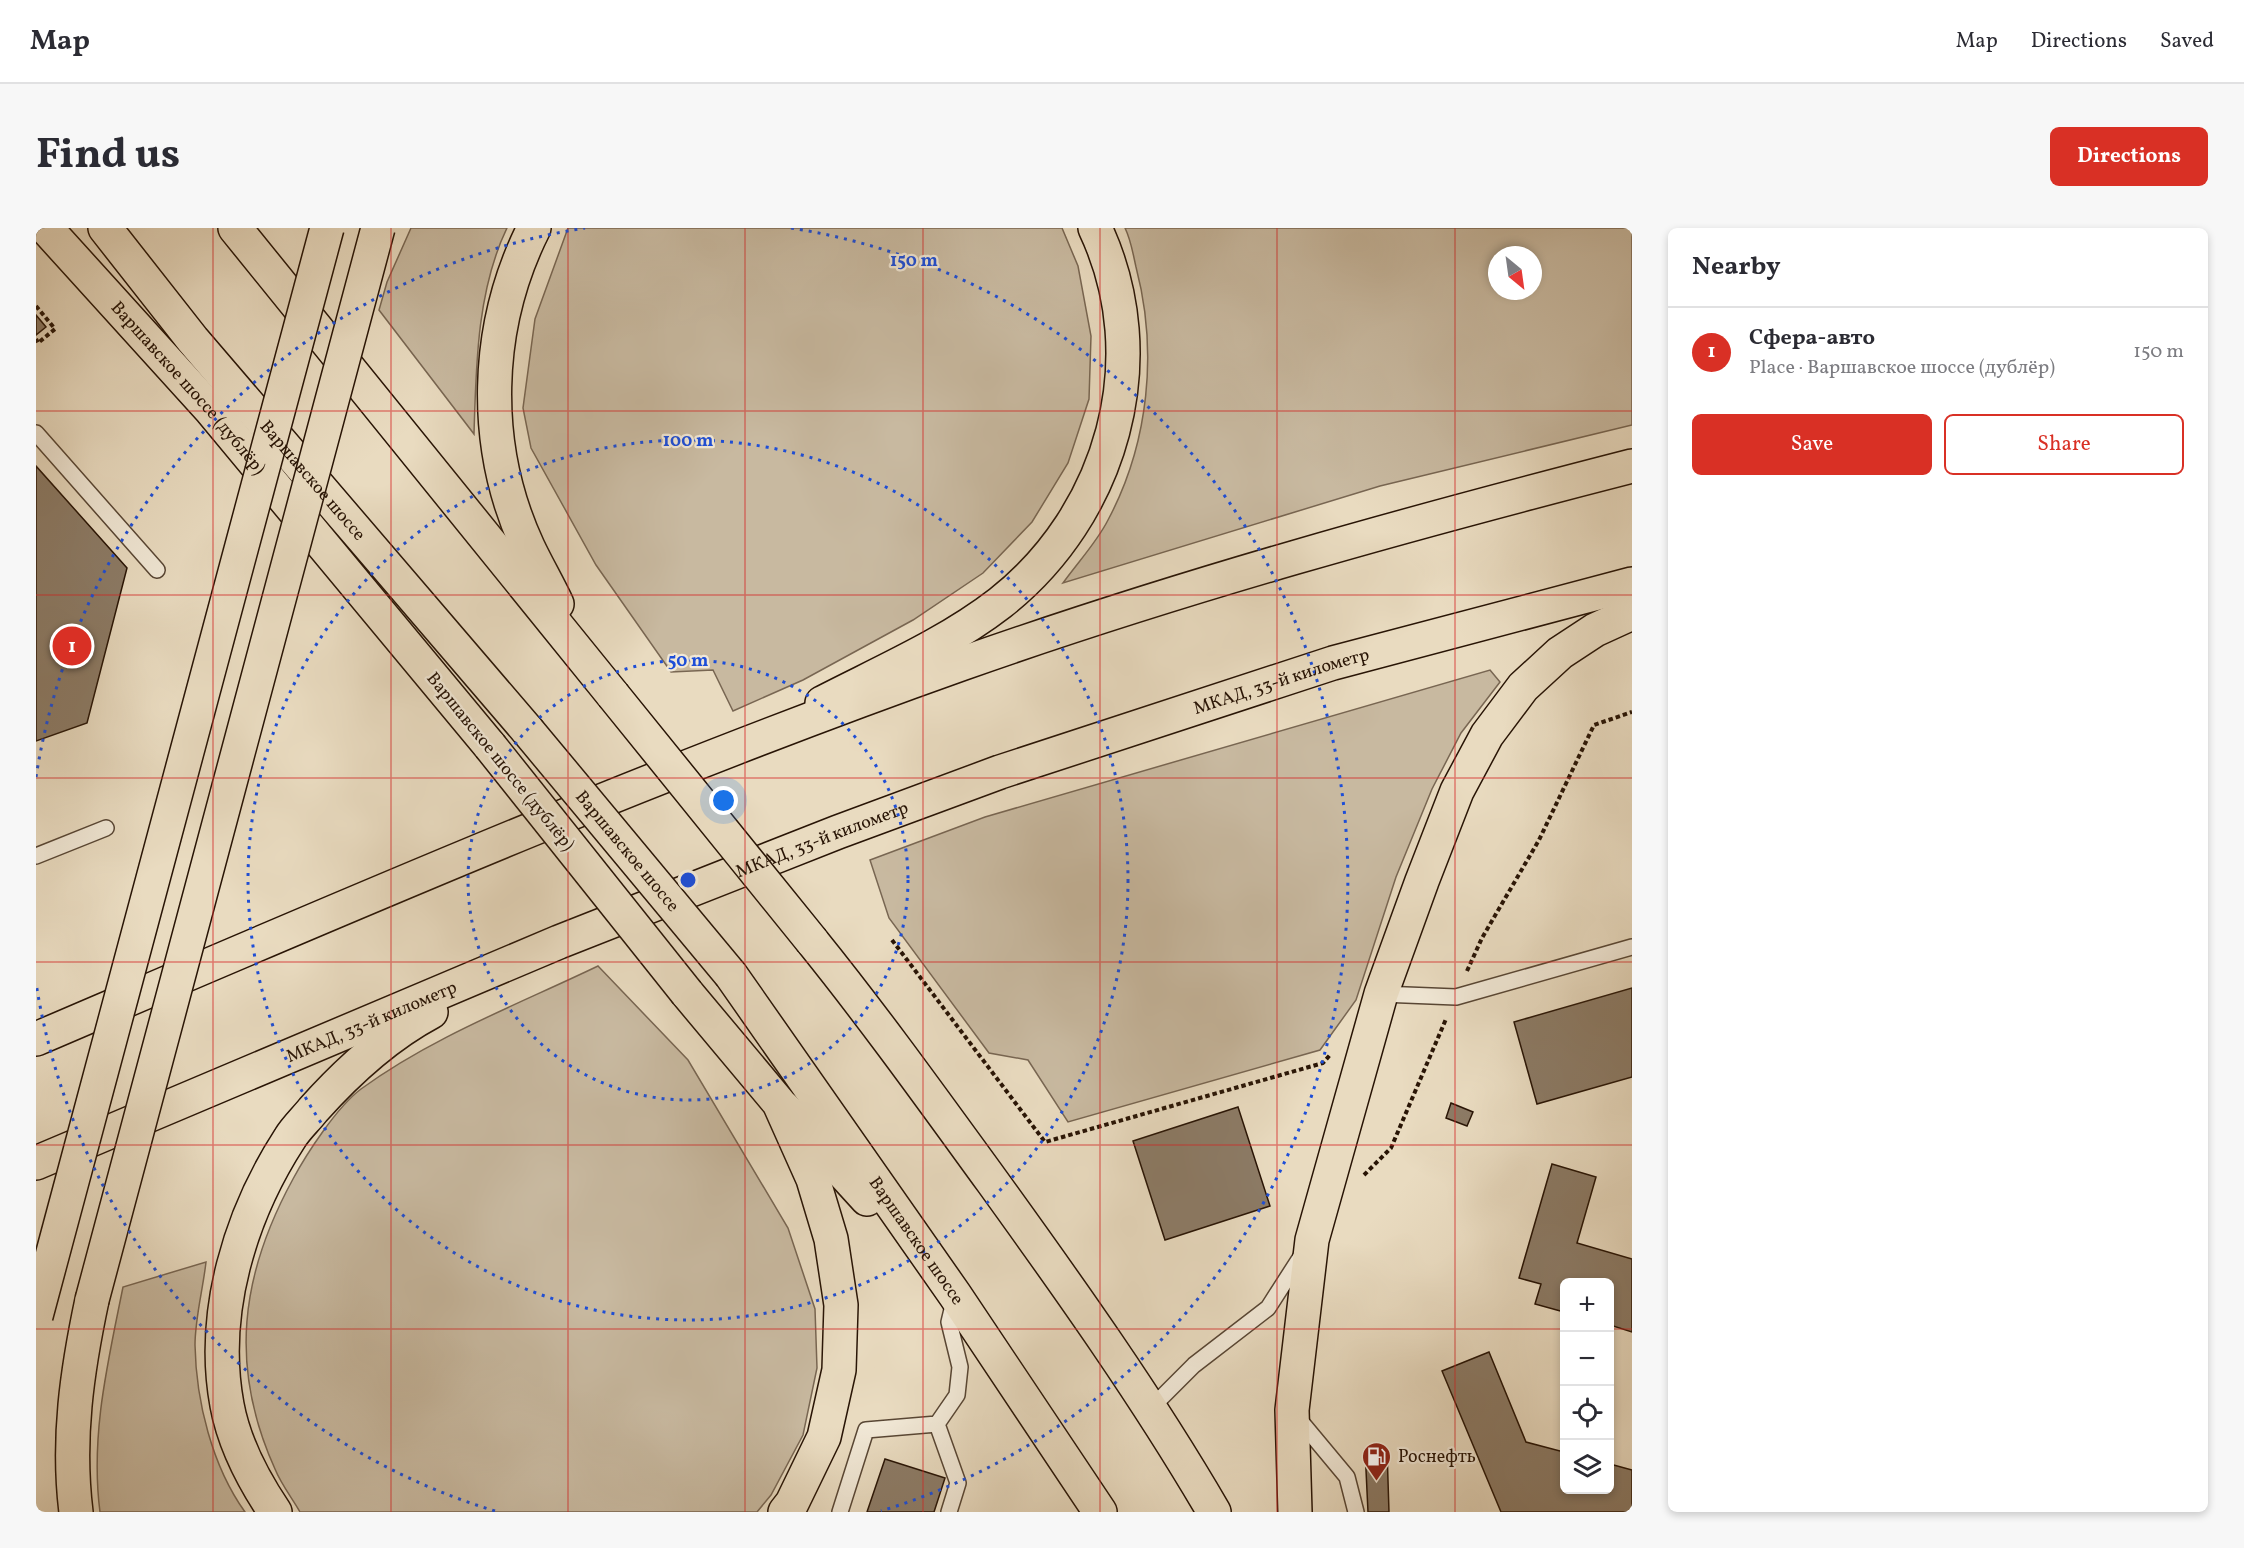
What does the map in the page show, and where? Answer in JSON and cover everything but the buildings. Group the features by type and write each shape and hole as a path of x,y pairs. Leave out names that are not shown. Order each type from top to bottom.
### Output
{"main road":[{"name":"Варшавское шоссе (дублёр)","path":"46,228 211,410 490,746 687,993 779,1103 955,1295"},
{"name":"Варшавское шоссе","path":"105,228 193,340 528,731 731,975 955,1295 1100,1512"},
{"path":"235,228 812,941 965,1144 1151,1408 1214,1512"},
{"path":"36,1316 327,228"},
{"path":"76,1512 72,1476 72,1426 79,1365 92,1300 378,228"},
{"path":"534,228 522,251 506,298 496,360 493,416 504,478 527,545 568,624 613,695"},
{"path":"36,1039 657,779 806,711 924,651 999,603 1046,561 1080,514 1105,462 1119,408 1123,353 1117,293 1095,228"},
{"path":"657,779 962,664 1136,605 1301,554 1632,466"},
{"name":"МКАД, 33-й километр","path":"36,1163 559,942 838,831 1161,718 1333,663 1632,584"},
{"path":"1294,1512 1292,1410 1312,1240 1381,994 1457,791 1487,735 1523,687 1560,653 1595,630 1632,613"},
{"path":"275,1512 252,1478 227,1406 222,1335 231,1270 255,1201 291,1136 344,1076 414,1021 559,942"},
{"path":"779,1103 816,1189 831,1239 841,1305 839,1370 824,1437 792,1503 785,1512"}],"lane":[{"path":"36,434 157,570"},
{"path":"36,856 106,828"},
{"path":"1381,994 1456,997 1632,947"},
{"path":"1151,1408 1194,1365 1268,1308 1312,1240"},
{"path":"938,1424 957,1395 960,1367 949,1322 955,1295"},
{"path":"1292,1410 1347,1477 1356,1512"},
{"path":"840,1512 866,1430 938,1424"},
{"path":"938,1424 958,1483 949,1512"}],"path":[{"path":"36,306 55,330 38,343 36,339"},
{"path":"1359,1181 1391,1148 1482,938 1539,840 1594,725 1632,712"},
{"path":"892,940 1045,1142 1323,1063 1338,1046"}],"shaded area":[{"path":"411,228 507,228 489,277 484,302 477,355 474,434 379,310 387,282"},
{"path":"568,228 1062,228 1078,266 1091,336 1089,399 1068,463 1032,522 983,573 913,620 803,680 733,711 713,670 671,672 596,565 531,448 523,408 535,319"},
{"path":"1125,228 1632,228 1632,425 1380,486 1063,583 1104,528 1122,490 1141,428 1148,364 1147,331 1132,247"},
{"path":"1490,670 1500,682 1461,733 1432,789 1396,877 1356,1000 1320,1050 1068,1122 1028,1060 989,1053 889,918 870,860 985,817"},
{"path":"598,966 688,1060 788,1228 815,1309 817,1368 803,1435 771,1495 757,1512 300,1512 277,1475 260,1431 251,1394 247,1358 247,1322 252,1286 261,1251 275,1215 293,1179 314,1144 342,1107 361,1089 388,1070 446,1037"},
{"path":"206,1262 195,1335 199,1388 215,1454 233,1494 245,1512 100,1512 97,1455 99,1427 106,1371 123,1287"}],"place":[{"name":"Сфера-авто","path":"72,646"},
{"name":"Роснефть","path":"1377,1482"}]}
